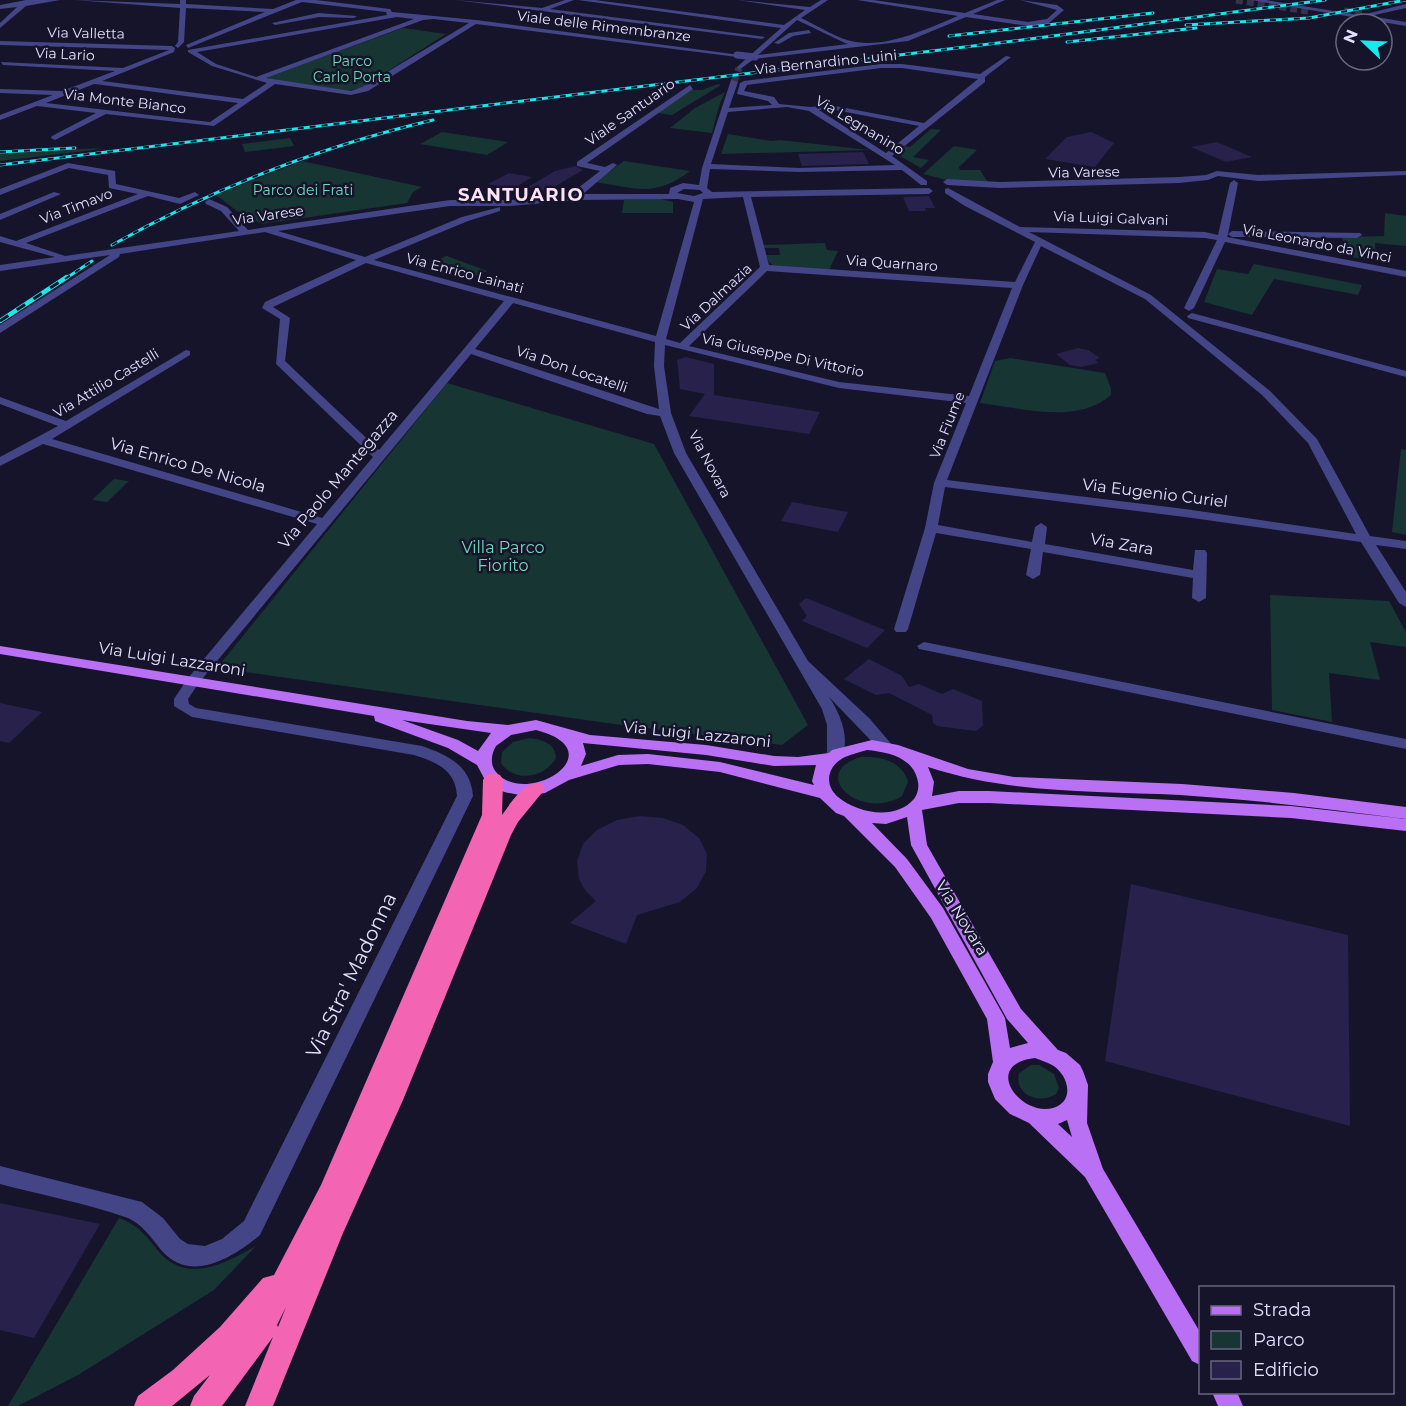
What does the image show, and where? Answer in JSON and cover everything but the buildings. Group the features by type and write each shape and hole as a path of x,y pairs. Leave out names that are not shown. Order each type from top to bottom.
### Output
{"highway":[{"path":"259,1406 321,1229 334,1184 492,815 488,771"},
{"path":"204,1406 299,1280 321,1229 382,1121 501,835 510,818 535,789"},
{"path":"148,1406 204,1363 251,1315 321,1229"}],"main road":[{"name":"Via Luigi Lazzaroni","path":"0,650 467,726 508,730"},
{"name":"Via Luigi Lazzaroni","path":"338,704 453,744 488,771"},
{"path":"536,725 562,731 572,738 577,747 578,757 575,767 566,776 535,789 512,788 488,771 489,743 508,730 536,725"},
{"name":"Via Luigi Lazzaroni","path":"562,731 590,740 706,750 774,760 798,762 832,756"},
{"path":"1406,813 1272,797 1014,782 966,774 885,746 849,747 832,756 822,768 819,780 830,801 851,814 868,818 901,815 917,806 959,797 989,797 1291,812 1406,825"},
{"path":"907,755 920,766 927,778 926,792 917,806"},
{"name":"Via Luigi Lazzaroni","path":"566,776 618,760 648,759 720,767 824,793"},
{"name":"Via Novara","path":"917,806 919,845 1014,1014 1050,1054 1068,1066 1076,1077 1079,1088 1077,1123 1094,1173 1199,1351"},
{"name":"Via Novara","path":"851,814 901,863 938,913 996,1018 1003,1062 999,1072 1002,1093 1016,1107 1035,1116 1094,1173"},
{"path":"1003,1062 1021,1051 1035,1050 1050,1054"},
{"path":"1035,1116 1049,1117 1061,1114 1071,1108 1077,1099"}],"street":[{"path":"0,7 57,0"},
{"path":"77,0 184,4 274,11"},
{"path":"0,118 184,48 301,0 433,16"},
{"path":"458,0 762,37"},
{"path":"542,10 571,0"},
{"path":"581,0 785,28 810,29 847,42 870,44"},
{"path":"626,20 660,0"},
{"path":"740,0 810,9"},
{"path":"860,0 1021,23 1049,21 1061,10 1023,0"},
{"path":"981,0 999,1"},
{"path":"1254,0 1344,12"},
{"path":"451,8 469,1"},
{"path":"739,68 796,19 825,1"},
{"path":"756,57 908,39 999,1"},
{"path":"0,26 26,2"},
{"path":"184,4 184,48"},
{"path":"1379,12 1406,6"},
{"path":"1331,9 1344,11"},
{"path":"388,11 390,14 423,18"},
{"path":"256,79 442,11"},
{"path":"1308,11 1334,15"},
{"path":"275,23 319,15 372,19"},
{"path":"95,82 184,48 207,50 397,15"},
{"name":"Viale delle Rimembranze","path":"433,16 756,57"},
{"path":"756,57 837,46 796,19"},
{"path":"184,48 214,65 256,79 346,93 364,89 476,22"},
{"path":"754,43 762,37 785,28"},
{"path":"782,53 771,48 791,34 810,29"},
{"name":"Via Valletta","path":"0,44 184,48"},
{"path":"728,61 745,49"},
{"path":"887,156 982,80 981,76 1008,57"},
{"name":"Via Lario","path":"3,63 125,69"},
{"name":"Via Bernardino Luini","path":"776,105 771,99 740,92 744,83 881,66 902,66 981,76"},
{"path":"95,82 243,100 272,83"},
{"name":"Via Novara","path":"734,82 706,167 704,193 688,231 660,341 659,366 665,413 680,453 835,723 832,756"},
{"name":"Viale Santuario","path":"608,170 580,164 690,87"},
{"path":"0,91 65,93"},
{"path":"0,111 56,93"},
{"name":"Via Monte Bianco","path":"37,104 211,124 243,100"},
{"name":"Via Legnanino","path":"726,107 763,108 794,105 811,109 905,168 936,184"},
{"path":"811,109 830,107 924,125"},
{"path":"55,138 104,112"},
{"path":"578,197 581,190 616,164"},
{"path":"0,192 68,165 112,173 112,186 180,201 195,195"},
{"path":"698,174 706,167 799,170 905,168"},
{"name":"Via Varese","path":"704,193 936,184 1000,185 1179,180 1208,177 1216,173 1234,182"},
{"path":"1208,177 1219,183 1406,175"},
{"path":"679,198 690,180"},
{"path":"1187,330 1186,311 1222,236 1234,182"},
{"name":"Via Varese","path":"704,193 936,184 1219,183"},
{"path":"936,184 968,204 1148,297 1222,323 1406,374"},
{"path":"936,184 968,204"},
{"path":"679,198 704,193"},
{"path":"679,198 704,193"},
{"name":"Via Dalmazia","path":"681,348 765,268 746,193"},
{"path":"0,217 57,194"},
{"name":"Via Timavo","path":"16,243 146,194"},
{"name":"Via Varese","path":"0,268 459,202 520,203 612,196 679,198"},
{"name":"Via Novara","path":"679,198 688,231"},
{"path":"209,202 224,209 245,232"},
{"path":"459,202 470,210 465,219"},
{"path":"380,457 280,362 285,318 267,308 269,304 365,260 465,219 520,203"},
{"name":"Via Luigi Galvani","path":"1016,228 1222,236 1357,235"},
{"name":"Via Enrico Lainati","path":"263,229 365,260 660,341"},
{"name":"Via Leonardo da Vinci","path":"1222,236 1406,274"},
{"path":"0,239 70,258"},
{"name":"Via Fiume","path":"901,629 931,528 940,483 1018,285 1033,250 1041,240"},
{"path":"0,330 104,261 129,249"},
{"path":"38,262 49,253"},
{"name":"Via Quarnaro","path":"765,268 1018,285"},
{"path":"1148,297 1266,393 1313,441 1365,538 1375,550 1406,603"},
{"name":"Via Paolo Mantegazza","path":"193,681 510,300"},
{"path":"1167,312 1186,311"},
{"path":"1167,312 1186,311"},
{"name":"Via Giuseppe Di Vittorio","path":"660,341 839,385 973,400"},
{"name":"Via Don Locatelli","path":"469,350 651,412 665,413"},
{"name":"Via Attilio Castelli","path":"0,462 42,440 186,353"},
{"path":"0,400 67,425"},
{"name":"Via Enrico De Nicola","path":"42,440 326,523"},
{"name":"Via Eugenio Curiel","path":"940,483 1406,545"},
{"path":"1033,576 1041,527"},
{"name":"Via Zara","path":"931,528 1200,575"},
{"path":"1199,598 1200,553"},
{"path":"924,646 1406,744"},
{"name":"Via Novara","path":"801,662 885,746"},
{"name":"Via Stra' Madonna","path":"0,1176 134,1209 155,1225 172,1246 185,1254 205,1256 229,1247 252,1228 465,796 466,785 454,768 432,755 416,750 192,712 182,706 181,699 193,681"}],"green space":[{"name":"Parco Carlo Porta","path":"403,28 446,34 361,88 347,91 265,78"},
{"path":"721,85 672,115 657,113 689,90 702,90"},
{"path":"725,92 712,133 670,128 695,108"},
{"path":"931,129 941,130 913,157 929,160 921,168 896,154 905,146 910,147"},
{"path":"442,132 508,142 487,155 420,144"},
{"path":"728,134 771,141 780,140 869,150 721,154"},
{"path":"290,138 294,146 245,152 242,144"},
{"path":"954,146 977,150 959,167 960,170 980,170 989,184 955,182 923,174"},
{"path":"101,148 94,150 0,161 0,153"},
{"name":"Parco dei Frati","path":"302,161 422,187 413,192 407,203 262,224 237,211 216,195"},
{"path":"624,161 690,171 666,185 655,188 633,188 595,182"},
{"path":"661,199 673,202 673,213 622,213 624,200"},
{"path":"1385,213 1406,216 1406,246 1375,243 1376,261 1346,256 1342,237 1384,236"},
{"path":"825,243 827,250 838,251 829,270 774,266 766,255 780,255 779,248 764,248 763,245"},
{"path":"446,256 487,271 470,278 430,264"},
{"path":"1254,264 1362,285 1358,295 1274,279 1252,315 1204,302 1217,269 1248,274"},
{"path":"1010,358 1105,373 1111,395 1082,410 1065,412 1031,411 980,403 995,361"},
{"name":"Villa Parco Fiorito","path":"447,383 654,444 808,725 782,745 621,725 217,668"},
{"path":"1401,449 1406,450 1406,535 1392,532"},
{"path":"114,479 129,481 107,502 92,500"},
{"path":"1270,595 1389,601 1406,632 1406,647 1370,642 1380,680 1329,673 1332,722 1272,710"},
{"path":"530,738 544,741 551,746 556,758 551,765 529,776 507,769 501,763 502,752 513,742"},
{"path":"861,757 890,761 901,769 908,782 902,796 886,802 870,803 856,799 846,792 839,783 839,774 846,764"},
{"path":"1031,1065 1039,1065 1054,1074 1059,1088 1056,1094 1036,1098 1024,1092 1018,1081 1019,1073"},
{"path":"119,1218 138,1228 160,1253 171,1262 183,1267 207,1268 232,1259 256,1246 214,1290 78,1375 18,1406 8,1406"}],"tunnel":[{"path":"1236,0 1308,11"},
{"path":"1344,11 1351,12"},
{"path":"734,82 739,68"}],"railway":[{"path":"0,165 1030,39 1325,0"},
{"path":"1186,25 1309,18 1406,0"},
{"path":"949,36 1153,13"},
{"path":"1067,42 1196,28"},
{"path":"112,245 189,205 268,171 349,143 433,120"},
{"path":"0,152 75,148"},
{"path":"65,279 92,261"},
{"path":"0,321 67,277"}],"district":[{"name":"SANTUARIO","path":"521,195"}]}
